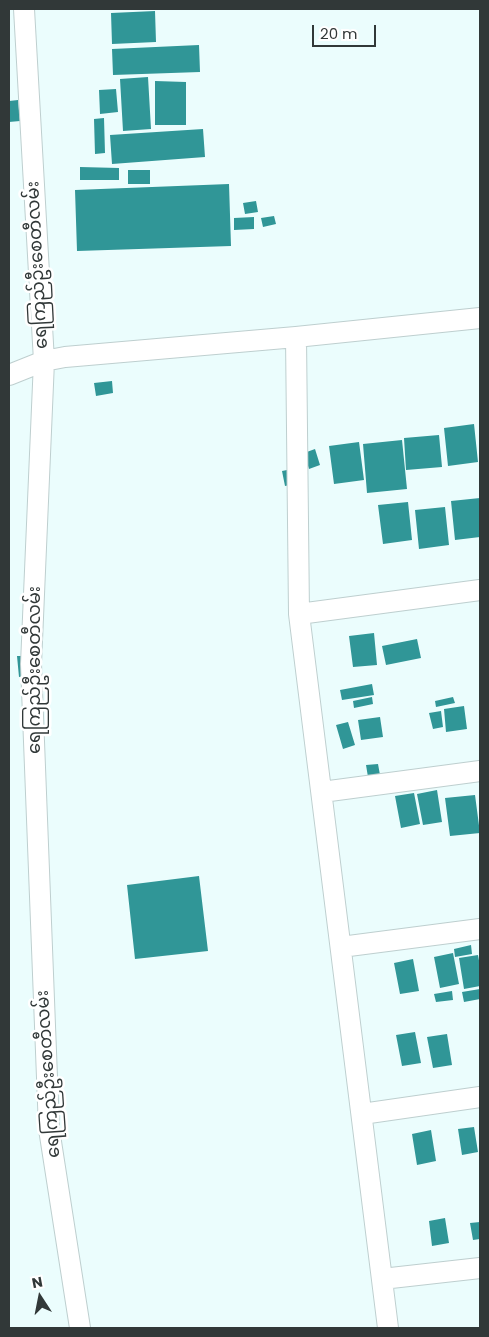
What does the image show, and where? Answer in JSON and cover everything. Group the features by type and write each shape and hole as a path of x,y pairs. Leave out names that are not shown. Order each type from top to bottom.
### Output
{"street":[{"name":"ရေကြည်ဦးစေတီလမ်း","path":"24,9 44,362 31,664 49,1129 80,1328"},
{"path":"9,375 44,362 65,357 296,337 480,318"},
{"path":"296,337 299,614 388,1328"},
{"path":"299,614 480,590"},
{"path":"322,792 480,771"},
{"path":"341,946 480,930"},
{"path":"362,1114 480,1097"},
{"path":"382,1279 480,1268"}],"building":[{"path":"155,11 156,42 112,44 111,13"},
{"path":"199,45 200,72 113,75 112,49"},
{"path":"148,77 151,129 123,131 120,79"},
{"path":"155,81 186,82 186,125 155,125"},
{"path":"116,89 118,112 100,114 99,90"},
{"path":"18,100 20,121 9,122 9,101"},
{"path":"104,118 105,153 95,154 94,119"},
{"path":"203,129 205,157 112,164 110,135"},
{"path":"80,167 119,168 119,180 80,180"},
{"path":"128,170 150,170 150,184 128,184"},
{"path":"229,184 231,246 77,251 75,190"},
{"path":"256,201 258,212 245,214 243,203"},
{"path":"274,216 276,224 263,227 261,218"},
{"path":"254,217 254,229 234,230 234,218"},
{"path":"112,381 113,393 96,396 94,383"},
{"path":"474,424 478,462 448,466 444,428"},
{"path":"439,435 442,467 406,470 404,438"},
{"path":"402,440 407,489 367,493 363,444"},
{"path":"359,442 364,480 334,484 329,446"},
{"path":"315,449 320,465 309,469 304,453"},
{"path":"292,469 295,484 285,486 282,471"},
{"path":"480,498 480,537 455,540 451,501"},
{"path":"408,502 412,540 383,544 378,505"},
{"path":"445,507 449,545 419,549 415,510"},
{"path":"374,633 377,665 353,667 349,636"},
{"path":"417,639 421,658 386,665 382,646"},
{"path":"17,656 25,656 27,676 19,677"},
{"path":"372,684 374,695 342,700 340,690"},
{"path":"372,697 373,704 354,708 353,701"},
{"path":"453,697 455,703 436,707 435,701"},
{"path":"464,706 467,729 446,732 444,709"},
{"path":"441,711 443,727 433,729 429,713"},
{"path":"380,717 383,737 361,740 358,720"},
{"path":"348,722 355,745 343,749 336,725"},
{"path":"378,764 380,775 368,777 366,765"},
{"path":"437,790 442,822 423,825 417,794"},
{"path":"414,793 420,824 401,828 395,796"},
{"path":"475,795 480,833 450,836 445,798"},
{"path":"199,876 208,951 135,959 127,885"},
{"path":"471,945 472,954 455,957 454,949"},
{"path":"453,953 459,984 440,988 434,957"},
{"path":"478,955 480,986 464,989 459,958"},
{"path":"413,959 419,991 400,994 394,963"},
{"path":"480,989 480,999 464,1002 462,992"},
{"path":"452,991 453,1000 436,1002 434,994"},
{"path":"415,1032 421,1063 402,1066 396,1035"},
{"path":"447,1034 452,1065 433,1068 427,1037"},
{"path":"474,1127 478,1152 462,1155 458,1129"},
{"path":"431,1130 436,1161 417,1165 412,1134"},
{"path":"445,1218 449,1243 432,1246 429,1221"},
{"path":"480,1222 480,1239 473,1240 470,1223"}]}
